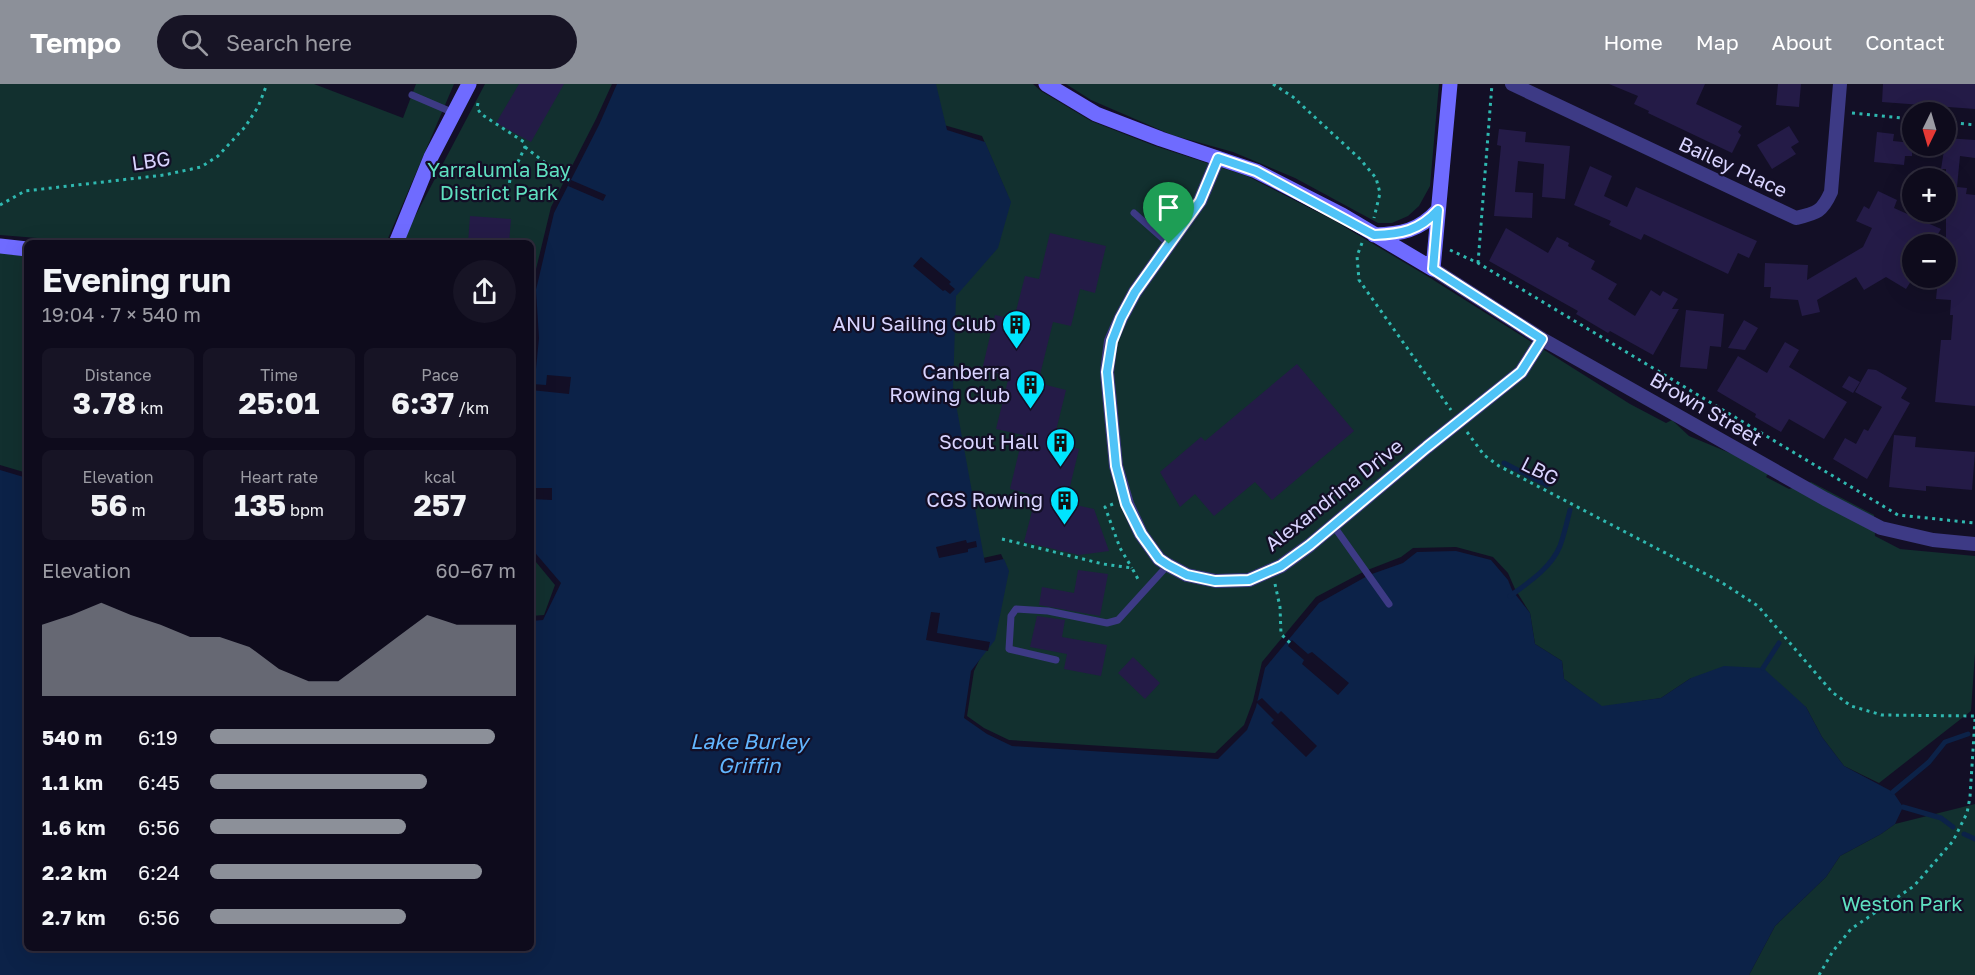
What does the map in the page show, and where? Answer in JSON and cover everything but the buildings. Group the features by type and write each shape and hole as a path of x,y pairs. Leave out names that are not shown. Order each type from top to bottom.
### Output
{"main road":[{"path":"397,240 431,157 469,84"},
{"path":"1046,84 1096,114 1256,171 1433,269 1450,84"},
{"path":"1371,233 1396,234 1412,229 1428,221 1438,210"},
{"path":"0,246 24,249"}],"street":[{"name":"Bailey Place","path":"1512,84 1796,218 1814,214 1824,207 1831,192 1840,84"},
{"name":"Alexandrina Drive","path":"1218,158 1200,201 1135,292 1121,318 1112,341 1107,372 1116,466 1126,504 1141,534 1159,559 1168,565 1187,575 1215,581 1249,580 1281,566 1310,545 1521,372 1542,339"},
{"name":"Brown Street","path":"1433,269 1542,339 1825,499 1881,528 1933,540 1975,544"}],"lane":[{"path":"412,95 454,113"},
{"path":"1134,213 1169,244"},
{"path":"1333,525 1389,604"},
{"path":"1056,660 1010,649 1011,616 1016,609 1048,611 1107,623 1118,620 1168,565"}],"path":[{"name":"LBG","path":"0,206 25,191 164,175 201,167 218,156 245,127 258,107 267,84"},
{"name":"LBG","path":"1273,84 1293,97 1360,159 1376,178 1380,193 1379,204 1371,233 1357,256 1359,280 1484,454 1499,466 1720,582 1758,606 1832,692 1851,706 1882,715 1975,717"},
{"path":"1478,263 1492,84"},
{"path":"480,97 477,108 481,114 524,142 525,147 566,179 573,181"},
{"path":"1838,112 1902,118"},
{"path":"1956,123 1975,125"},
{"path":"507,201 510,179 525,147"},
{"path":"1435,242 1478,263 1898,515 1975,523"},
{"path":"1002,539 1103,564 1132,568 1144,590"},
{"path":"1271,570 1280,607 1281,634 1290,643"},
{"path":"1819,975 1833,951 1851,929 1914,886 1953,841 1967,813 1970,797 1975,717"}],"green space":[{"path":"0,84 314,84 403,118 416,84 454,84 387,240 62,240 0,235"},
{"name":"Yarralumla Bay District Park","path":"485,84 612,84 551,207 534,278 534,240 403,240"},
{"path":"935,84 1033,84 1091,121 1155,146 1247,176 1333,220 1427,276 1630,404 1666,423 1672,420 1689,436 1737,456 1768,474 1766,477 1789,489 1811,482 1874,515 1875,536 1900,549 1975,556 1975,653 1971,711 1879,783 1844,766 1822,737 1806,707 1691,678 1661,698 1602,707 1564,679 1562,661 1535,644 1530,613 1508,573 1493,557 1456,547 1413,548 1401,557 1365,571 1316,597 1262,662 1253,701 1244,725 1215,753 1009,740 984,728 967,716 974,671 992,634 1006,565 1001,554 983,558 949,384 951,295 1008,196 982,136 944,125"},
{"path":"1066,84 1439,84 1430,186 1419,206 1408,216 1392,223 1378,223 1295,178 1233,152 1172,135 1091,100"},
{"path":"0,253 24,256 24,472 0,465"},
{"path":"534,315 536,332 534,354"},
{"path":"534,560 555,585 544,615 534,616"},
{"name":"Weston Park","path":"1975,804 1975,975 1749,975 1775,926 1826,877 1840,856 1895,824"}],"water":[{"name":"Lake Burley Griffin","path":"617,84 936,84 947,130 985,142 1011,202 998,248 956,296 953,388 985,563 1004,559 1009,571 995,640 971,671 964,718 987,734 1012,746 1218,759 1247,730 1256,707 1265,668 1319,603 1369,575 1403,563 1417,552 1456,551 1491,560 1508,580 1512,590 1530,613 1535,644 1562,661 1564,679 1602,706 1661,698 1691,678 1724,666 1763,668 1806,707 1822,737 1844,766 1893,792 1903,807 1895,824 1840,856 1826,877 1775,926 1749,975 0,975 0,470 24,477 24,951 534,951 534,621 543,620 561,583 534,552 534,389 539,338 536,290 554,213 599,125"}],"pier":[{"path":"571,180 606,195 603,201 568,186"},
{"path":"921,257 951,282 949,284 955,289 950,294 943,291 913,266"},
{"path":"547,375 571,377 569,394 534,390 534,384 546,385"},
{"path":"534,488 552,488 552,500 534,499"},
{"path":"966,540 967,543 976,541 977,547 968,549 968,552 939,558 936,547"},
{"path":"931,612 940,613 937,633 990,642 988,651 926,640"},
{"path":"1292,640 1308,654 1312,652 1349,683 1338,695 1302,664 1304,660 1288,646"},
{"path":"1262,698 1278,714 1281,711 1317,746 1306,757 1271,723 1274,720 1256,702"}],"waterway":[{"path":"1504,463 1547,485"},
{"path":"1510,596 1538,574 1556,554 1570,510"},
{"path":"1763,668 1779,643"},
{"path":"1893,792 1929,762 1945,742 1968,734"},
{"path":"1903,807 1941,818 1953,827"},
{"path":"1964,834 1975,839"}],"place":[{"name":"ANU Sailing Club","path":"1017,350"},
{"name":"Canberra Rowing Club","path":"1031,410"},
{"name":"Scout Hall","path":"1060,468"},
{"name":"CGS Rowing","path":"1064,526"}],"route":[{"path":"1218,158 1256,171 1293,189 1374,235 1396,234 1412,229 1428,221 1438,210 1433,269 1542,339 1521,372 1310,545 1281,566 1249,580 1215,581 1187,575 1159,559 1141,534 1126,504 1116,466 1107,372 1112,341 1121,318 1135,292 1169,244 1200,201 1218,158"}]}
